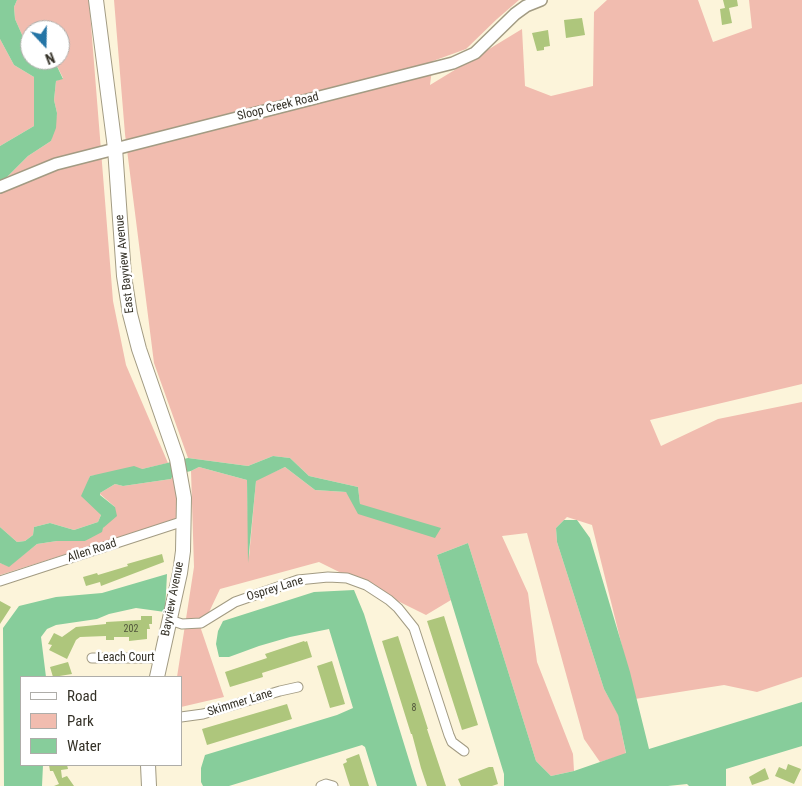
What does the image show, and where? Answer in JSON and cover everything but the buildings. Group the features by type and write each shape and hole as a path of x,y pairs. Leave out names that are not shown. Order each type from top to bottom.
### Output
{"main road":[{"name":"East Bayview Avenue","path":"96,0 115,148 124,276 130,314 139,349 181,474 184,521"},
{"name":"Bayview Avenue","path":"158,676 181,566 184,521"},
{"path":"148,766 149,786"}],"street":[{"name":"Sloop Creek Road","path":"0,187 56,164 453,63 475,53 516,14 540,0"},
{"name":"Allen Road","path":"0,581 184,521"},
{"name":"Osprey Lane","path":"170,620 182,624 201,623 235,602 298,580 328,577 347,578 366,585 398,608 414,628 449,735 452,742 464,751"},
{"name":"Leach Court","path":"92,658 161,658"},
{"name":"Skimmer Lane","path":"182,717 202,714 298,687"},
{"path":"321,786 326,784 333,786"}],"green space":[{"path":"17,0 89,0 113,301 126,365 168,463 142,469 90,476 88,482 101,515 98,522 74,530 50,523 34,527 33,535 25,541 17,542 0,527 0,182 28,156 51,141 57,113 54,100 56,81 63,78 59,70 70,70 70,20 20,20 20,30 15,19 14,7"},
{"path":"114,0 519,0 466,49 433,61 430,85 522,29 525,86 551,96 593,86 594,12 607,0 698,0 713,42 752,28 749,0 802,0 802,384 650,420 661,446 718,419 802,402 802,677 757,692 724,685 635,699 592,525 567,517 556,528 557,542 604,689 618,714 626,754 600,762 584,739 527,533 502,536 528,593 537,662 573,754 574,771 551,776 536,761 468,543 437,555 451,600 426,615 319,562 220,589 201,629 224,697 182,707 182,676 177,676 194,567 191,471 199,467 247,480 249,557 256,480 285,467 315,490 346,492 360,504 358,487 309,476 290,458 273,456 248,466 188,458 154,363 125,134"},
{"path":"0,39 14,65 34,77 34,126 0,146"},
{"path":"173,475 179,513 174,520 0,575 0,563 9,566 37,544 57,541 85,541 103,528 115,507 100,493 115,484 123,486 171,479"}],"water":[{"path":"0,0 17,0 14,7 15,19 20,30 20,69 14,65 0,39"},
{"path":"22,70 59,70 63,79 56,81 54,100 57,113 56,128 51,141 28,156 0,182 0,146 34,126 34,77"},
{"path":"273,456 290,458 309,476 358,487 360,504 441,528 435,538 358,514 346,492 315,490 285,467 256,481 248,563 247,480 199,467 173,475 171,479 123,486 115,484 100,493 115,507 117,516 103,528 102,532 85,541 57,541 37,544 9,567 0,563 0,527 17,542 25,541 33,535 34,527 50,523 74,530 98,522 101,515 81,496 90,476 134,466 142,469 188,458 248,466"},
{"path":"564,520 577,520 590,538 630,672 649,749 802,702 802,746 726,769 726,786 689,786 687,784 668,786 504,786 504,774 437,555 468,543 536,761 551,776 574,771 626,753 618,715 604,689 557,542 556,528"},
{"path":"167,574 165,612 136,608 109,614 97,619 56,625 47,629 41,637 46,676 20,676 20,766 43,766 42,786 4,786 3,628 19,606 56,597 102,593"},
{"path":"354,590 364,614 417,786 377,786 365,747 362,745 229,786 203,786 201,782 201,768 205,755 337,715 353,708 329,629 290,637 229,657 219,657 216,644 218,631 223,621 314,592"}]}
